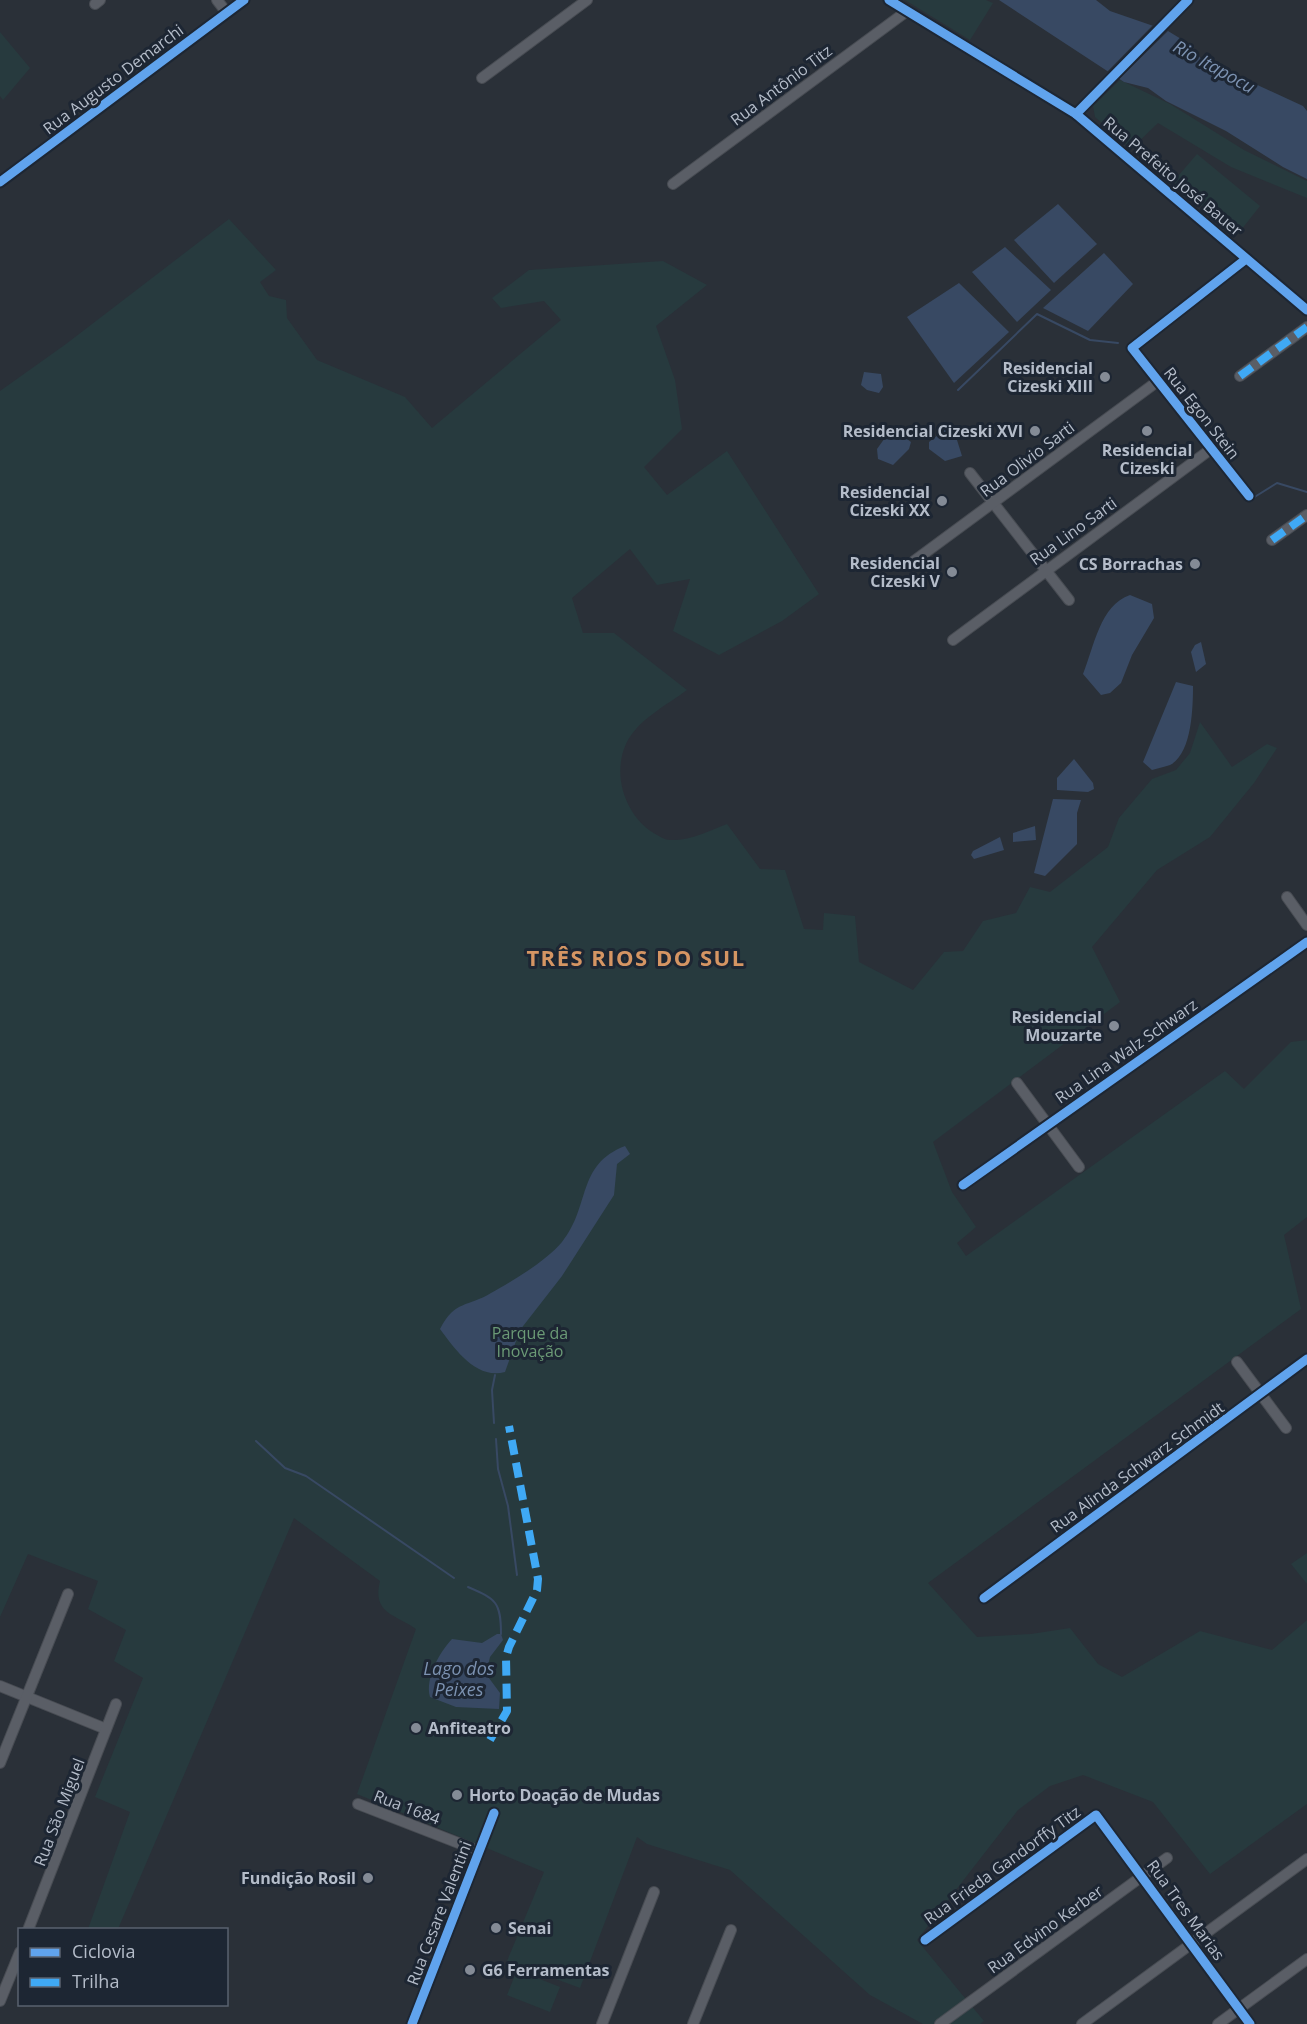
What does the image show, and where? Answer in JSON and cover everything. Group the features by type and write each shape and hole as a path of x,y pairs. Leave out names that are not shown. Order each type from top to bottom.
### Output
{"street":[{"path":"217,0 226,13"},
{"name":"Rua Augusto Demarchi","path":"0,182 243,0"},
{"path":"482,78 587,0"},
{"name":"Rua Prefeito José Bauer","path":"889,0 1076,114 1307,310"},
{"path":"1076,114 1187,2"},
{"name":"Rua Antônio Titz","path":"673,184 907,11"},
{"name":"Rua Egon Stein","path":"1246,259 1132,348 1249,496"},
{"path":"1240,376 1307,327"},
{"name":"Rua Olivio Sarti","path":"915,561 1158,381"},
{"name":"Rua Lino Sarti","path":"953,640 1211,449"},
{"path":"970,473 1069,600"},
{"path":"1272,540 1307,515"},
{"path":"1287,897 1307,925"},
{"name":"Rua Lina Walz Schwarz","path":"963,1185 1307,942"},
{"path":"1017,1083 1079,1167"},
{"name":"Rua Alinda Schwarz Schmidt","path":"984,1598 1307,1359"},
{"path":"1237,1362 1286,1428"},
{"path":"0,1763 68,1594"},
{"path":"0,1686 106,1729"},
{"name":"Rua São Miguel","path":"28,1928 116,1704"},
{"name":"Rua 1684","path":"358,1804 479,1851"},
{"name":"Rua Cesare Valentini","path":"412,2024 494,1813"},
{"name":"Rua Tres Marias","path":"1096,1815 1250,2024"},
{"name":"Rua Frieda Gandorffy Titz","path":"925,1940 1096,1815"},
{"name":"Rua Edvino Kerber","path":"940,2024 1167,1858"},
{"path":"1082,2024 1307,1859"},
{"path":"602,2024 654,1892"},
{"path":"693,2024 731,1930"},
{"path":"0,2001 18,1957"},
{"path":"1218,2024 1307,1959"}],"green space":[{"path":"905,0 986,0 993,3 970,40"},
{"path":"0,32 30,68 3,100 0,96"},
{"path":"1120,80 1170,104 1244,150 1307,181 1307,198 1231,167 1158,123 1131,149 1095,117 1093,106"},
{"path":"1197,154 1260,206 1237,235 1173,182"},
{"name":"Parque da Inovação","path":"229,219 276,270 260,282 269,296 286,300 287,318 317,360 405,397 432,428 561,320 544,301 501,308 492,298 529,270 663,261 707,285 656,326 675,380 682,429 644,467 667,495 727,451 819,594 782,621 719,655 673,631 690,579 657,585 630,549 572,598 583,633 614,633 687,690 653,714 631,735 622,757 621,783 630,808 637,819 646,828 666,840 692,837 727,824 760,869 785,870 804,929 823,930 824,913 855,916 859,962 913,990 944,952 963,951 983,921 1016,913 1030,887 1050,892 1108,847 1119,818 1152,779 1176,770 1190,753 1200,722 1232,767 1267,744 1277,748 1254,783 1210,837 1157,870 1092,947 1120,1002 933,1142 952,1192 976,1227 957,1243 966,1256 1225,1071 1244,1089 1291,1042 1307,1040 1307,1217 1284,1235 1301,1309 928,1583 977,1637 1031,1634 1070,1628 1098,1664 1122,1677 1200,1631 1272,1650 1307,1620 1307,1804 1210,1874 1153,1802 1083,1775 1050,1786 1018,1810 917,1940 984,2021 980,2024 923,2024 870,1995 730,1870 647,1844 637,1837 580,1988 507,1961 544,1872 357,1794 416,1629 382,1607 378,1592 380,1581 294,1518 118,1928 88,1928 130,1812 95,1797 143,1678 114,1661 126,1630 88,1609 98,1581 28,1554 0,1617 0,391 66,344"},
{"path":"1307,1553 1307,1584 1291,1564"},
{"path":"517,1970 560,1987 550,2012 507,1995"}],"water":[{"name":"Rio Itapocu","path":"999,0 1096,0 1110,11 1168,31 1191,45 1201,59 1303,106 1307,111 1307,179 1283,167 1226,131 1166,101 1148,88 1124,82"},
{"path":"1058,204 1097,244 1054,283 1014,240"},
{"path":"1005,247 1051,290 1017,322 972,272"},
{"path":"1104,253 1133,284 1088,331 1043,308"},
{"path":"959,283 1009,332 954,383 907,317"},
{"path":"864,372 881,374 883,387 879,393 867,390 861,385"},
{"path":"952,424 962,456 945,461 929,449 929,442"},
{"path":"892,428 911,442 909,449 893,465 878,459 877,449"},
{"path":"1130,595 1152,604 1154,618 1132,655 1121,683 1110,693 1101,695 1083,674 1105,617 1120,600"},
{"path":"1201,642 1206,664 1196,672 1191,652 1195,645"},
{"path":"1176,682 1193,686 1192,717 1187,741 1183,751 1170,765 1152,770 1143,762"},
{"path":"1074,759 1093,783 1094,789 1088,792 1057,790 1057,778"},
{"path":"1053,799 1081,800 1077,813 1077,844 1045,876 1034,873"},
{"path":"1035,826 1036,840 1013,842 1013,833"},
{"path":"1000,837 1004,850 974,859 971,855 973,851"},
{"path":"625,1146 630,1154 617,1164 614,1195 562,1276 520,1330 505,1372 485,1371 467,1361 440,1329 451,1313 462,1305 483,1297 509,1282 555,1249 571,1228 591,1175 609,1154"},
{"name":"Lago dos Peixes","path":"501,1634 503,1640 490,1657 486,1674 500,1693 499,1709 456,1707 430,1697 431,1674 434,1666 452,1639 482,1643"}],"pier":[{"path":"1155,23 1170,29 1117,81 1106,73"}],"waterway":[{"path":"958,390 1037,314 1090,340 1118,343"},
{"path":"1253,498 1277,483 1307,492"},
{"path":"494,1423 492,1390 495,1375"},
{"path":"496,1439 498,1469 508,1506 517,1575"},
{"path":"256,1441 285,1468 306,1476 454,1578"},
{"path":"468,1587 495,1603 500,1615 501,1634"}],"marked path":[{"path":"1240,376 1307,327"},
{"path":"1272,540 1307,515"},
{"path":"490,1740 507,1711 506,1657 537,1590 538,1579 509,1426"}],"cycle path":[{"path":"0,182 244,0"},
{"path":"889,0 1076,114 1307,310"},
{"path":"1076,114 1188,0"},
{"path":"1246,259 1132,348 1249,496"},
{"path":"963,1185 1307,942"},
{"path":"984,1598 1307,1359"},
{"path":"412,2024 494,1813"},
{"path":"925,1940 1096,1815 1250,2024"}],"place":[{"name":"Residencial Cizeski XIII","path":"1105,377"},
{"name":"Residencial Cizeski XVI","path":"1035,431"},
{"name":"Residencial Cizeski","path":"1147,431"},
{"name":"Residencial Cizeski XX","path":"942,501"},
{"name":"CS Borrachas","path":"1195,564"},
{"name":"Residencial Cizeski V","path":"952,572"},
{"name":"Residencial Mouzarte","path":"1114,1026"},
{"name":"Anfiteatro","path":"416,1728"},
{"name":"Horto Doação de Mudas","path":"457,1795"},
{"name":"Fundição Rosil","path":"368,1878"},
{"name":"Senai","path":"496,1928"},
{"name":"G6 Ferramentas","path":"470,1970"}],"district":[{"name":"TRÊS RIOS DO SUL","path":"636,958"}]}
